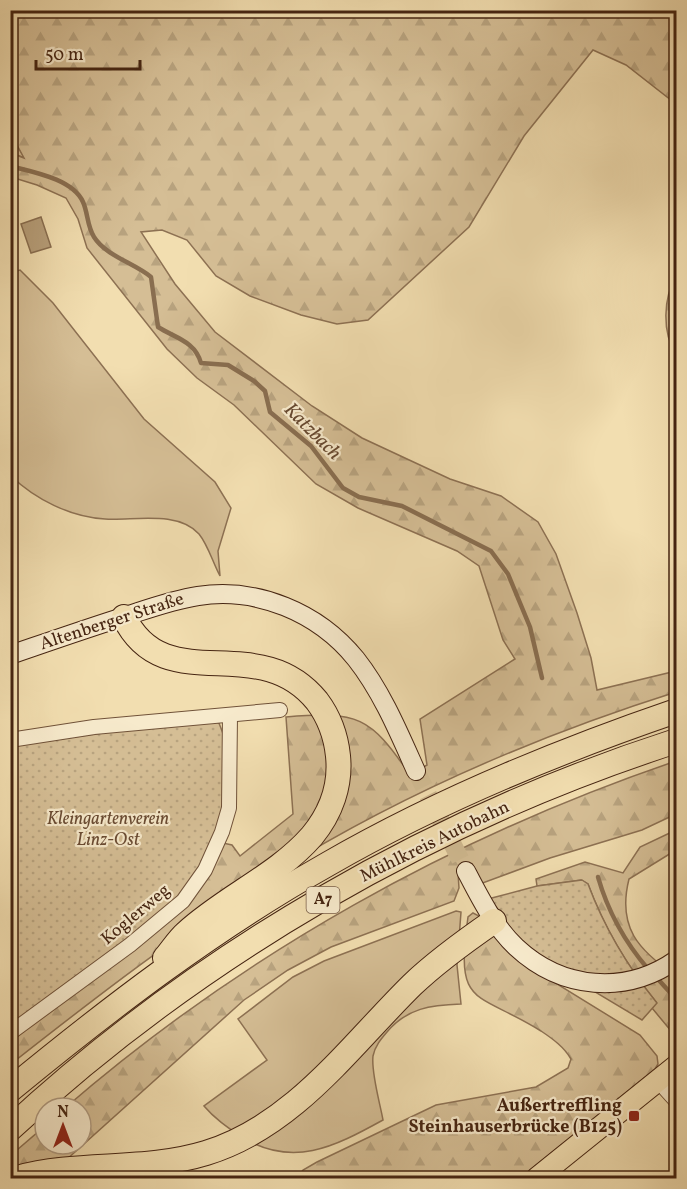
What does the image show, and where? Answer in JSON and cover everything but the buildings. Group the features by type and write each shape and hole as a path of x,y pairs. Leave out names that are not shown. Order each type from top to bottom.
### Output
{"highway":[{"path":"124,617 139,642 170,659 252,664 291,678 311,695 327,716 335,739 339,763 332,803 311,837 282,864 186,934 143,984"},
{"name":"Mühlkreis Autobahn","path":"10,1090 143,984 262,903 390,830 521,769 676,711"},
{"name":"Mühlkreis Autobahn","path":"10,1129 35,1106 171,998 253,942 348,885 494,811 580,774 676,741"},
{"path":"17,1179 52,1171 131,1166 206,1154 261,1129 321,1079 428,971 494,921"}],"main road":[{"path":"537,1179 676,1066"}],"street":[{"name":"Altenberger Straße","path":"10,655 186,598 229,594 265,600 300,613 335,637 356,659 384,704 417,771"},
{"path":"10,740 94,728 280,710"},
{"name":"Koglerweg","path":"10,1033 130,945 183,901 205,870 222,832 229,808 230,715"},
{"path":"466,871 494,921 524,954 544,968 562,976 582,982 607,984 653,974 676,960"},
{"path":"658,1081 676,1101"}],"green space":[{"path":"11,11 676,11 676,104 626,65 593,50 524,136 469,227 368,320 337,324 301,315 250,296 216,276 187,240 162,230 141,232 175,284 215,332 312,406 362,438 450,479 501,496 538,522 556,554 577,613 591,658 597,690 676,671 676,692 521,748 420,793 323,844 241,894 174,941 11,1064 10,1037 223,843 232,845 240,856 293,814 286,717 330,715 360,722 384,740 410,775 427,765 420,719 515,659 503,640 479,566 457,551 358,508 316,484 234,405 197,378 167,349 87,248 78,219 66,198 37,185 11,177 11,153 24,158 11,134"},
{"path":"10,134 25,158 11,153"},
{"path":"20,270 53,303 144,419 215,482 231,508 218,551 220,576 202,538 190,527 167,519 105,519 79,515 42,499 11,476 10,273"},
{"path":"676,277 676,354 668,336 666,316 669,295"},
{"name":"Kleingartenverein Linz-Ost","path":"213,721 219,723 225,739 223,815 201,866 179,896 131,939 11,1025 11,746 123,730"},
{"path":"676,761 676,814 642,830 550,858 480,884 458,873 459,888 454,901 331,947 288,970 244,1000 93,1136 93,1096 80,1096 205,999 278,950 432,863 512,825 593,791"},
{"path":"676,830 676,850 629,879 626,911 634,936 641,947 676,976 676,1037 652,1008 656,1002 617,946 588,884 581,880 537,886 536,879 585,862 623,873 640,847"},
{"path":"582,880 588,884 617,946 657,1003 642,1020 565,974 519,939 488,899 537,886"},
{"path":"456,911 461,912 457,965 461,1004 440,1005 411,1013 395,1024 378,1043 373,1056 374,1079 383,1120 330,1146 295,1153 259,1146 240,1136 204,1106 267,1060 238,1019 293,977 324,961"},
{"path":"473,913 481,917 518,960 640,1035 657,1056 658,1064 655,1069 520,1178 297,1178 303,1170 317,1162 436,1105 536,1087 568,1068 571,1059 558,1044 541,1031 485,1001 468,983 465,947 468,917"},
{"path":"33,1136 33,1156 70,1156 46,1178 11,1178 10,1156"}],"shaded area":[{"path":"41,217 51,247 31,253 21,224"}],"waterway":[{"name":"Katzbach","path":"10,166 62,182 78,194 85,206 92,233 99,244 151,277 158,327 189,345 201,363 228,365 254,381 265,391 270,412 311,446 343,488 359,497 402,506 491,551 508,574 530,627 542,678"},
{"name":"Katzbach","path":"598,877 618,926 631,948 648,969"},
{"name":"Katzbach","path":"656,977 676,999"}],"tunnel":[{"path":"416,771 466,871"}],"place":[{"name":"Außertreffling Steinhauserbrücke (B125)","path":"634,1116"}]}
